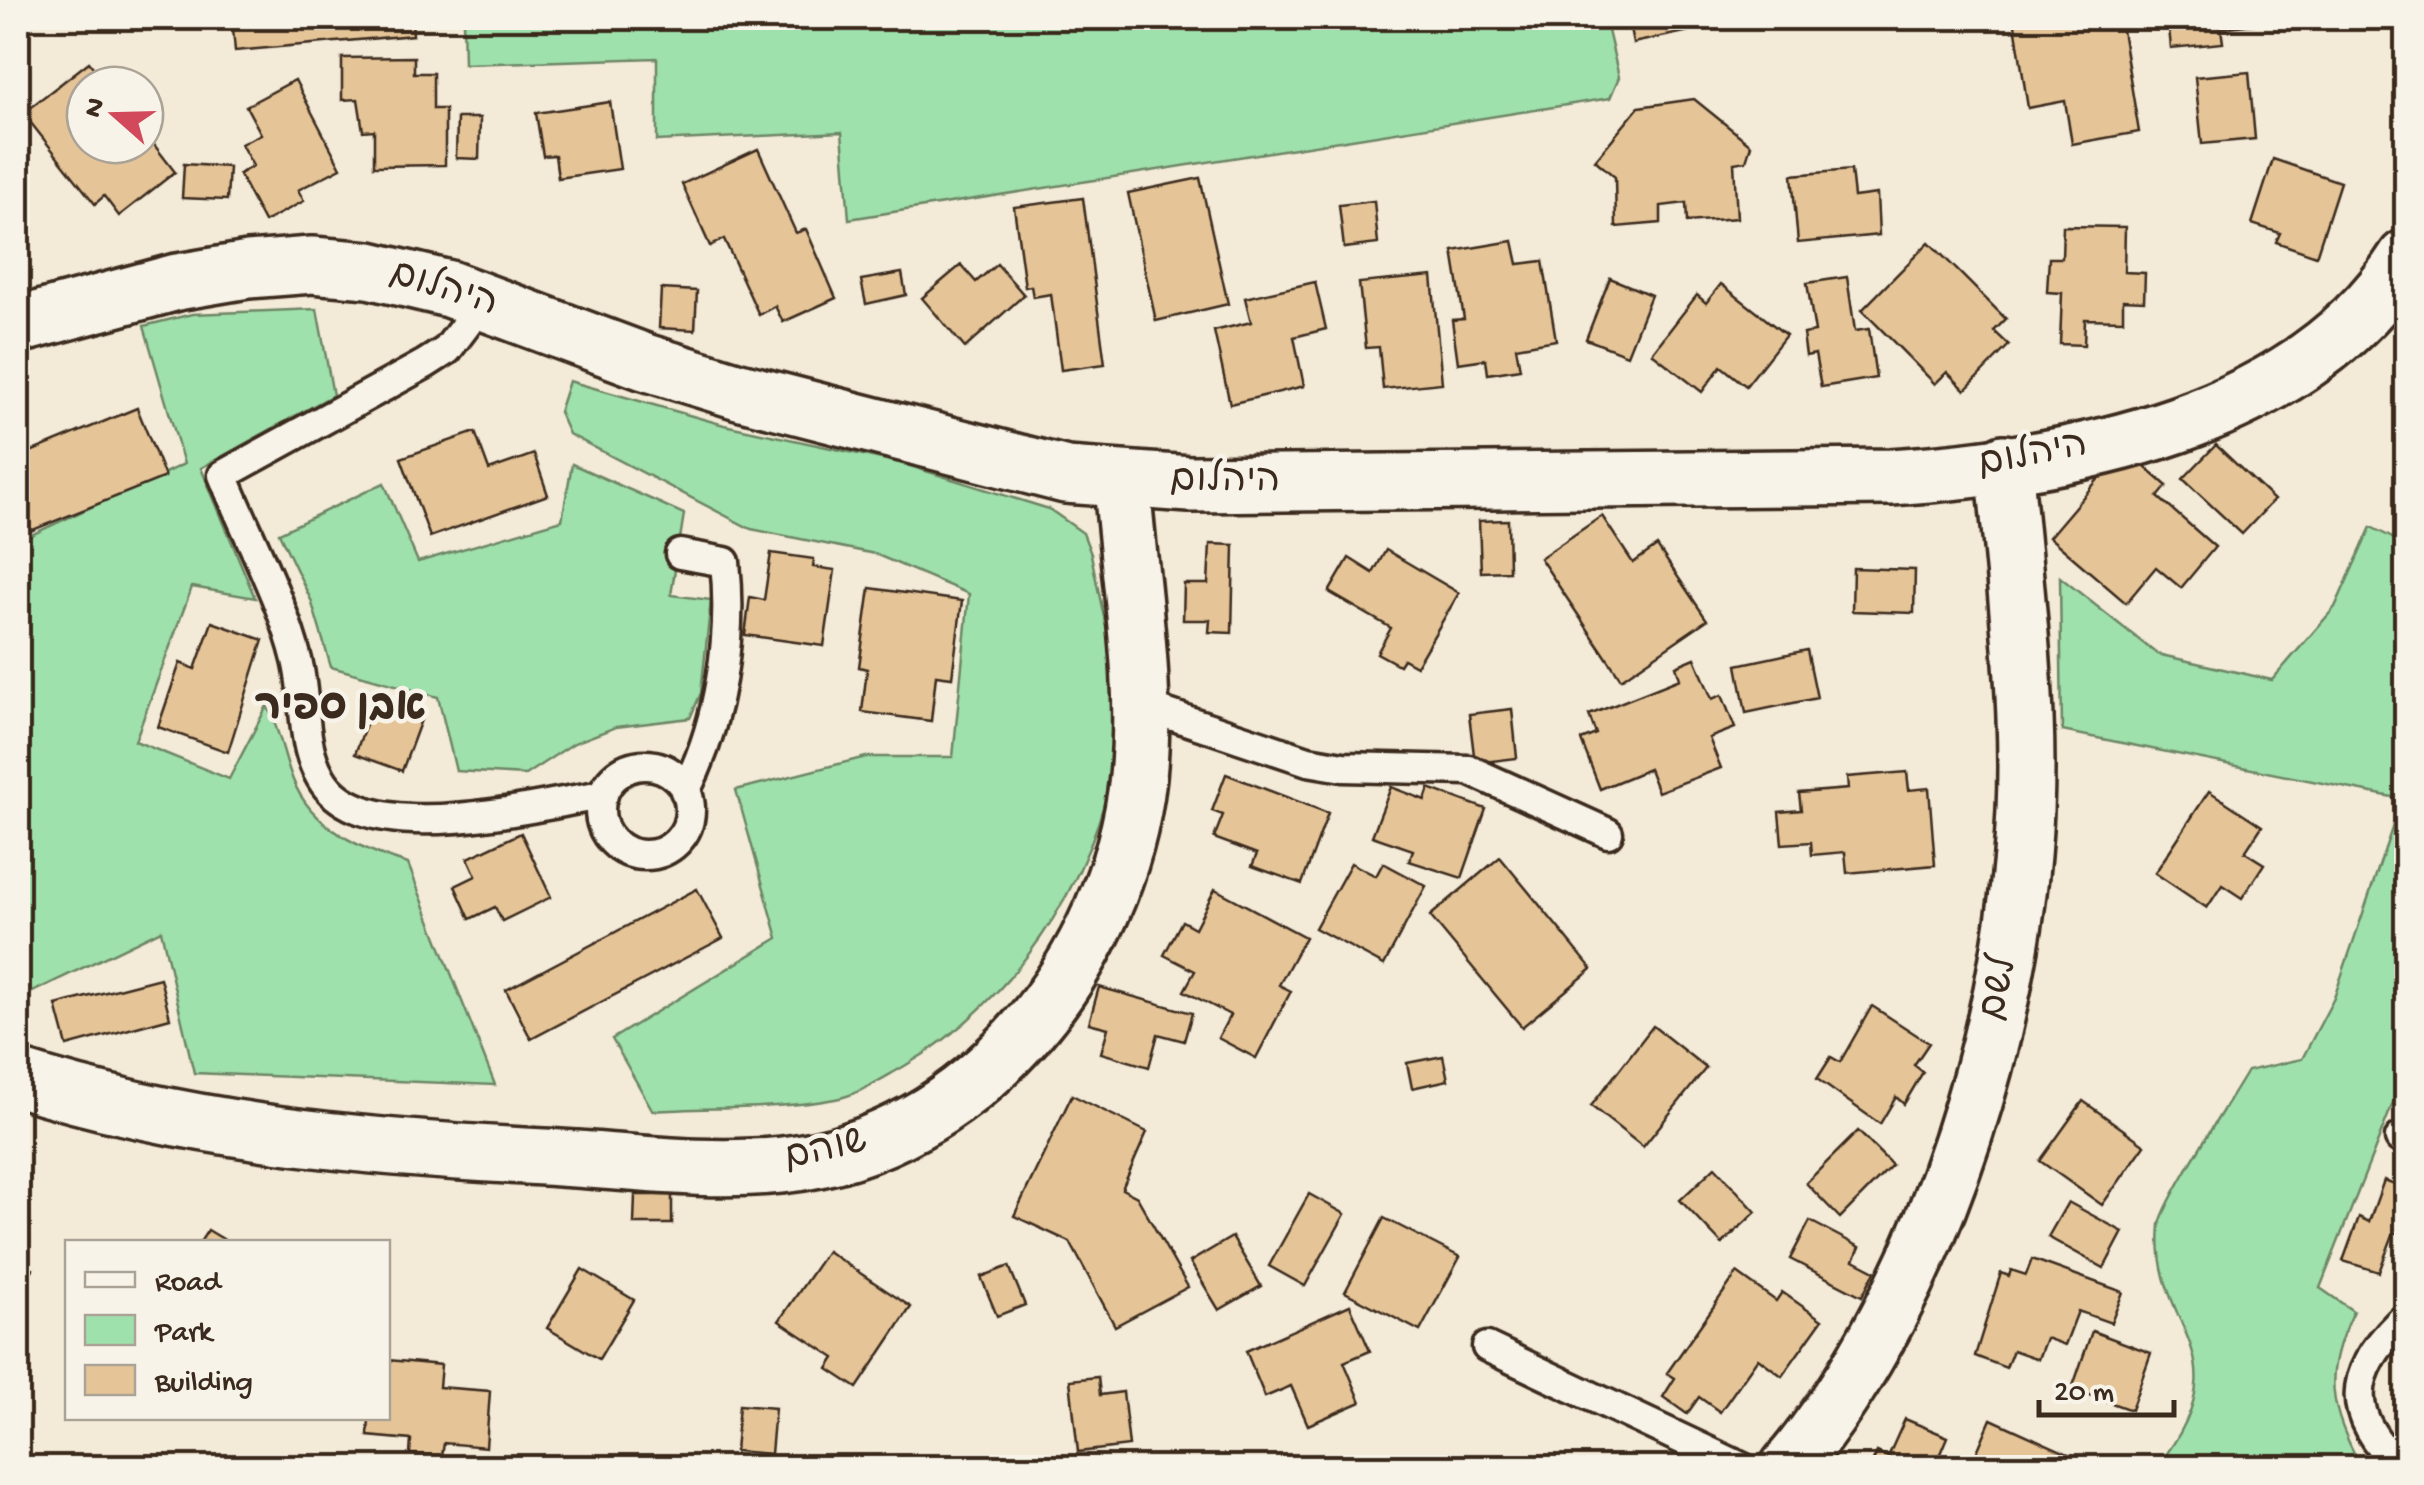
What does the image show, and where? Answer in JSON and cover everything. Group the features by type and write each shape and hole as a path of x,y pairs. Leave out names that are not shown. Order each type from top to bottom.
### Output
{"street":[{"name":"היהלום","path":"18,325 177,282 281,266 370,270 484,301 645,362 728,388 1047,471 1122,482 1891,477 2004,464 2172,425 2256,390 2342,333 2369,308 2406,258"},
{"name":"לשם","path":"1788,1468 1838,1397 1915,1257 1969,1116 1996,1019 2019,884 2026,766 2004,464"},
{"name":"שוהם","path":"18,1078 106,1105 220,1126 478,1153 781,1165 878,1142 963,1092 1023,1034 1064,980 1104,905 1124,852 1138,773 1140,705 1122,482"}],"lane":[{"path":"484,301 447,350 223,476 297,659 309,752 334,796 360,810 416,822 603,795"},
{"path":"680,554 725,562 727,582 722,680 701,760 685,791"},
{"path":"1140,705 1308,761 1342,767 1469,770 1608,833"},
{"path":"639,766 666,770 685,791 689,811 680,838 664,850 644,855 622,849 608,835 600,816 603,795 614,777 639,766"},
{"path":"2400,1322 2365,1365 2358,1392 2361,1417 2374,1442 2401,1468"},
{"path":"1487,1347 1743,1468"}],"green space":[{"path":"463,18 1605,18 1619,77 1610,98 849,219 842,132 657,141 657,58 464,64"},
{"path":"317,309 333,395 201,468 255,598 192,587 135,741 229,779 267,706 293,780 312,811 356,844 408,864 495,1085 194,1073 161,930 18,999 18,541 184,464 144,326 192,314"},
{"path":"569,381 724,425 900,463 1049,509 1083,533 1108,638 1118,719 1112,771 1099,822 1079,872 1022,963 986,1003 946,1038 853,1094 791,1105 653,1111 612,1039 778,938 736,790 866,757 953,757 969,594 875,554 751,529 569,434 559,412"},
{"path":"572,464 684,514 671,595 711,600 701,693 690,718 616,727 574,743 525,775 456,771 438,697 331,667 311,600 279,533 384,483 418,562 562,520"},
{"path":"2371,527 2406,545 2406,1070 2320,1288 2353,1311 2337,1355 2334,1391 2342,1427 2361,1467 2157,1467 2183,1427 2195,1395 2196,1367 2161,1261 2160,1225 2164,1213 2247,1071 2302,1059 2334,998 2402,799 2062,731 2060,577 2157,654 2272,680 2335,607"}],"building":[{"path":"232,18 412,18 413,35 235,51"},
{"path":"1628,18 1751,18 1633,43"},
{"path":"2014,18 2120,18 2139,132 2072,144 2065,101 2028,108"},
{"path":"2168,18 2279,21 2221,28 2223,43 2171,48"},
{"path":"414,57 414,73 433,73 433,109 445,109 445,165 374,166 374,130 363,131 358,99 342,100 342,58"},
{"path":"2249,72 2255,139 2202,144 2195,77"},
{"path":"295,80 341,168 298,190 304,201 264,222 239,174 253,166 241,144 261,134 246,106"},
{"path":"65,81 65,165 165,165 165,159 175,172 119,216 104,196 95,204 23,113"},
{"path":"1694,99 1751,145 1746,161 1734,163 1737,218 1687,222 1686,203 1661,206 1661,223 1616,227 1615,177 1595,160 1639,107"},
{"path":"610,102 620,169 558,178 555,155 543,156 536,113"},
{"path":"457,118 480,118 479,159 456,158"},
{"path":"758,149 796,233 806,229 836,298 783,322 775,306 759,315 724,239 710,246 682,184"},
{"path":"2273,159 2340,182 2316,256 2276,242 2280,233 2252,224"},
{"path":"184,164 229,167 227,200 182,198"},
{"path":"1851,170 1854,197 1877,194 1879,235 1798,243 1792,175"},
{"path":"1200,178 1228,304 1156,321 1128,193"},
{"path":"18,187 32,229 18,234"},
{"path":"1083,198 1105,364 1061,370 1051,294 1033,297 1031,286 1025,287 1014,207"},
{"path":"1374,201 1378,244 1344,248 1339,205"},
{"path":"2063,226 2125,227 2124,272 2145,273 2144,301 2123,300 2123,320 2085,319 2084,345 2060,344 2062,293 2047,292 2049,258 2062,258"},
{"path":"1513,241 1518,264 1543,261 1556,340 1516,347 1520,369 1488,374 1486,359 1458,363 1452,320 1464,319 1453,251"},
{"path":"1929,242 2006,319 1994,331 2009,345 1965,390 1947,372 1935,384 1862,310"},
{"path":"997,264 1024,295 965,348 922,298 961,265 976,282"},
{"path":"902,273 906,295 866,304 861,280"},
{"path":"1432,276 1442,383 1383,389 1379,347 1366,348 1359,283"},
{"path":"1847,277 1855,331 1869,329 1876,378 1821,387 1815,354 1806,356 1803,334 1815,332 1807,283"},
{"path":"1610,278 1651,295 1627,355 1586,339"},
{"path":"1315,282 1326,329 1294,337 1304,386 1230,404 1214,331 1251,322 1245,298"},
{"path":"1721,284 1786,335 1746,386 1721,366 1702,392 1652,353 1697,295 1706,303"},
{"path":"661,289 697,291 695,330 659,328"},
{"path":"137,408 165,477 18,536 18,457"},
{"path":"475,432 489,470 534,454 548,495 430,537 401,458"},
{"path":"2216,445 2274,500 2242,534 2183,479"},
{"path":"2124,449 2167,486 2158,497 2215,547 2181,588 2156,567 2126,603 2049,537"},
{"path":"1602,516 1633,563 1657,546 1707,620 1621,679 1540,558"},
{"path":"1508,520 1509,571 1481,572 1479,521"},
{"path":"1210,544 1234,545 1232,633 1209,632 1210,620 1183,620 1184,584 1208,584"},
{"path":"1386,550 1459,593 1416,666 1403,659 1399,665 1377,653 1391,628 1329,592 1349,558 1373,573"},
{"path":"771,553 814,559 813,567 835,570 824,646 745,635 750,597 764,600"},
{"path":"1853,568 1915,570 1914,613 1852,611"},
{"path":"870,588 962,601 952,677 936,675 931,721 862,712 867,669 859,667"},
{"path":"212,622 263,640 228,752 158,727 180,663 195,669"},
{"path":"1807,650 1817,698 1746,713 1737,665"},
{"path":"1695,658 1712,699 1722,695 1735,728 1709,738 1721,768 1658,792 1649,769 1600,789 1581,740 1596,734 1589,715 1680,679 1676,666"},
{"path":"375,700 422,717 402,771 355,754"},
{"path":"1512,709 1517,758 1475,763 1469,714"},
{"path":"1907,772 1909,790 1929,788 1935,865 1847,873 1845,852 1812,855 1811,842 1782,844 1779,812 1801,810 1799,793 1848,789 1847,777"},
{"path":"1226,774 1328,813 1302,884 1252,866 1257,854 1214,838 1223,815 1212,811"},
{"path":"1391,787 1425,800 1429,788 1486,809 1462,878 1409,861 1413,850 1372,836"},
{"path":"2209,791 2262,826 2245,852 2264,864 2242,898 2222,885 2207,908 2155,873"},
{"path":"521,833 551,897 502,921 495,907 470,919 455,886 476,876 468,858"},
{"path":"1500,857 1592,969 1522,1027 1430,916"},
{"path":"1351,863 1376,876 1383,863 1426,886 1384,965 1315,928"},
{"path":"697,889 723,938 531,1039 506,990"},
{"path":"1215,889 1305,937 1279,985 1291,991 1256,1058 1218,1038 1230,1015 1184,991 1195,971 1164,955 1182,921 1195,928"},
{"path":"160,978 170,1018 67,1046 56,1005"},
{"path":"1099,987 1192,1013 1184,1041 1158,1034 1149,1067 1101,1053 1108,1028 1089,1023"},
{"path":"1872,1006 1929,1043 1914,1065 1923,1072 1904,1104 1896,1097 1880,1124 1817,1079 1831,1057 1840,1062"},
{"path":"1653,1026 1706,1068 1643,1147 1591,1106"},
{"path":"1443,1056 1448,1080 1412,1088 1407,1063"},
{"path":"1072,1095 1147,1132 1122,1189 1137,1197 1188,1287 1115,1326 1070,1242 1014,1216"},
{"path":"2083,1101 2145,1145 2102,1205 2040,1161"},
{"path":"1858,1131 1892,1165 1840,1218 1806,1183"},
{"path":"1715,1167 1756,1212 1722,1244 1680,1200"},
{"path":"2384,1180 2406,1188 2406,1220 2401,1234 2394,1232 2379,1272 2343,1261 2359,1217 2369,1222"},
{"path":"1309,1194 1345,1214 1305,1286 1269,1266"},
{"path":"635,1195 672,1195 672,1224 634,1224"},
{"path":"2068,1202 2123,1232 2104,1268 2048,1237"},
{"path":"1384,1218 1460,1257 1420,1331 1345,1292"},
{"path":"1810,1221 1860,1247 1854,1260 1875,1271 1862,1296 1790,1259"},
{"path":"208,1230 225,1240 201,1240"},
{"path":"1232,1237 1261,1286 1219,1310 1190,1262"},
{"path":"827,1251 911,1307 857,1388 828,1369 835,1358 779,1321"},
{"path":"18,1258 33,1269 18,1292"},
{"path":"2032,1259 2123,1292 2111,1323 2078,1311 2065,1345 2046,1338 2038,1359 2013,1350 2006,1368 1975,1356 2001,1273 2009,1276 2011,1270 2026,1275"},
{"path":"1009,1266 1025,1305 997,1316 981,1277"},
{"path":"582,1269 634,1300 599,1359 547,1328"},
{"path":"1737,1273 1776,1301 1782,1292 1822,1320 1782,1376 1758,1358 1720,1412 1699,1397 1687,1414 1663,1397 1675,1378 1667,1373"},
{"path":"1350,1305 1370,1351 1344,1362 1361,1402 1308,1425 1291,1386 1265,1397 1246,1351"},
{"path":"2092,1331 2151,1353 2131,1410 2072,1389"},
{"path":"390,1360 441,1365 439,1387 490,1391 486,1447 444,1443 442,1456 410,1454 411,1440 368,1436 369,1420 390,1420"},
{"path":"1098,1377 1100,1395 1123,1392 1129,1446 1078,1452 1070,1380"},
{"path":"739,1405 775,1408 771,1454 735,1451"},
{"path":"1905,1419 1948,1437 1935,1468 1870,1468 1877,1452 1888,1457"},
{"path":"1991,1419 2095,1466 1981,1468 1986,1458 1976,1454"}],"district":[{"name":"אבן ספיר","path":"340,710"}]}
